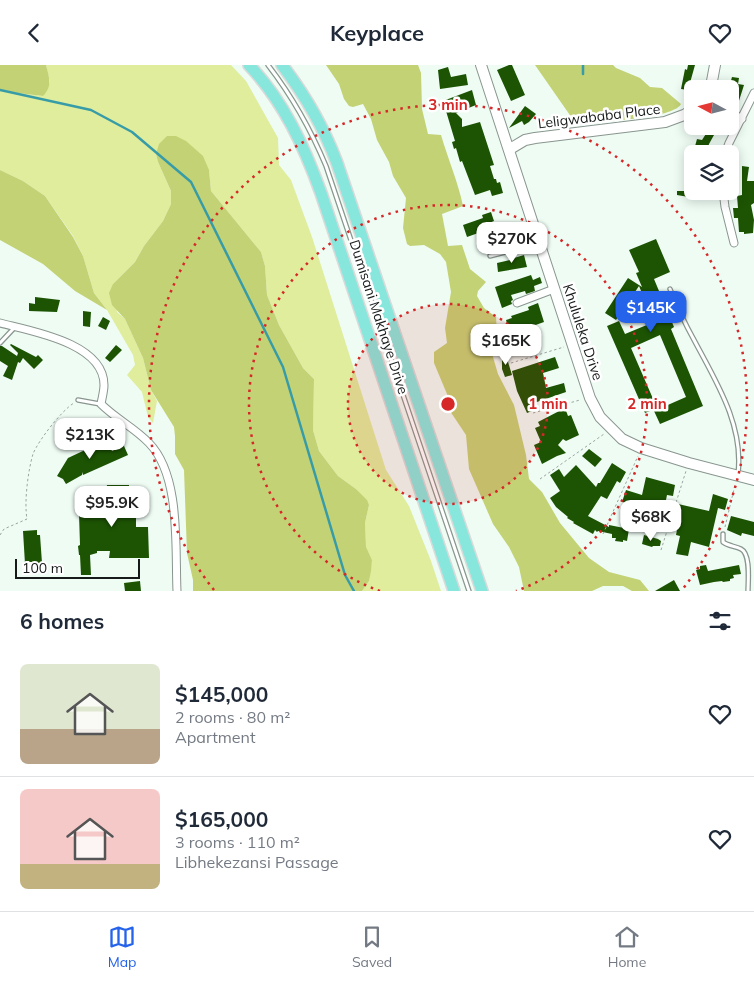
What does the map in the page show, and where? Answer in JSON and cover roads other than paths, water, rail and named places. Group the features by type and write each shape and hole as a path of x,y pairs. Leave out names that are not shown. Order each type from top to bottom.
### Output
{"main road":[{"name":"Dumisani Makhaye Drive","path":"249,65 264,82 281,107 296,132 310,162 454,591"},
{"name":"Dumisani Makhaye Drive","path":"282,65 312,109 337,163 482,591"}],"street":[{"name":"Khululeka Drive","path":"481,65 590,398 600,417 622,439 641,448 688,463 754,480"},
{"path":"712,80 716,65"},
{"path":"728,145 754,93"},
{"name":"Leligwababa Place","path":"510,149 525,140 535,138 665,122 684,115"},
{"path":"724,200 734,243"},
{"path":"517,303 554,289"},
{"path":"0,323 60,339 80,348 90,356 100,370 104,383 101,404 150,443 162,460 172,486 177,591"}],"lane":[{"path":"268,65 308,127 326,166 469,591"},
{"path":"490,257 540,243"},
{"path":"670,289 692,338 725,399 738,446 740,458 738,475"},
{"path":"0,343 16,327"},
{"path":"78,400 101,404"},
{"path":"723,534 723,542 726,545 743,550 746,553 748,559 748,591"}],"waterway":[{"path":"583,65 583,74"},
{"path":"0,90 91,110 132,132 191,182 283,367 345,575 354,591"}]}
